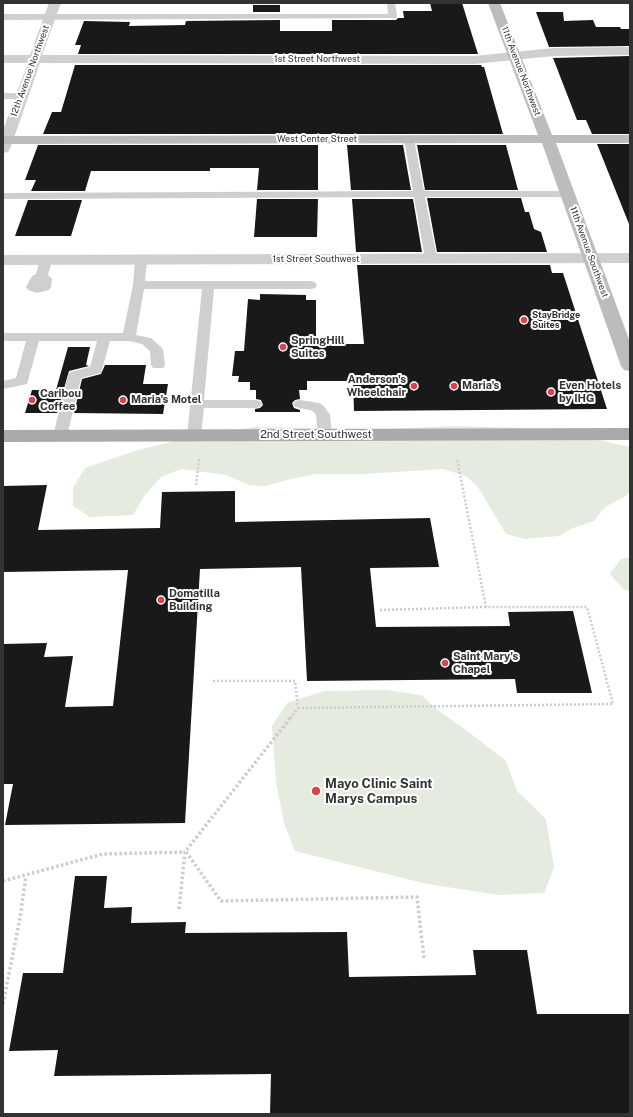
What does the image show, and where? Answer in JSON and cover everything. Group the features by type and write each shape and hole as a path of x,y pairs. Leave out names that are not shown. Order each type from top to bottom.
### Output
{"main road":[{"name":"11th Avenue Northwest","path":"494,3 547,139"},
{"name":"West Center Street","path":"4,143 409,139 630,139"},
{"name":"11th Avenue Southwest","path":"547,139 630,366"},
{"name":"2nd Street Southwest","path":"3,436 630,434"}],"street":[{"name":"12th Avenue Northwest","path":"4,143 55,3"},
{"name":"1st Street Northwest","path":"3,59 474,60 554,52 630,51"},
{"name":"1st Street Southwest","path":"3,260 630,258"}],"lane":[{"path":"3,17 393,16 391,3"},
{"path":"3,96 22,96"},
{"path":"409,139 431,258"},
{"path":"3,196 568,194"},
{"path":"37,290 44,287 46,279 42,276 46,260"},
{"path":"129,338 142,260"},
{"path":"138,285 311,285"},
{"path":"194,436 208,285"},
{"path":"3,338 129,338 146,342 156,350 158,365"},
{"path":"3,385 22,381 34,338"},
{"path":"60,436 75,376 96,370 104,338"},
{"path":"197,404 256,404"},
{"path":"300,404 314,406 319,409 323,415 325,435"}],"path":[{"path":"196,484 199,459"},
{"path":"457,459 486,607"},
{"path":"298,708 613,704 586,607 486,607 380,610"},
{"path":"179,909 186,852 298,708 296,681 213,681"},
{"path":"3,882 103,854 186,852"},
{"path":"186,852 222,901 417,897 424,960"},
{"path":"3,1004 20,918 26,876"}],"shaded area":[{"path":"456,426 520,428 586,437 630,447 630,491 626,496 605,507 594,521 573,528 559,536 525,539 506,534 478,487 466,476 443,469 364,474 316,474 266,486 249,485 226,475 181,469 161,477 144,496 133,515 90,517 73,506 73,488 85,468 138,450 175,441 255,427 385,429"},
{"path":"630,557 630,591 623,589 610,574 621,559"},
{"path":"386,690 421,695 439,711 506,761 517,791 546,819 554,867 544,893 499,895 427,884 295,851 284,823 276,782 272,726 287,703 324,691"}],"building":[{"path":"430,3 462,3 478,54 78,54 81,45 75,45 84,21 130,22 129,26 185,25 186,21 280,20 280,31 332,31 332,20 396,20 398,18 404,18 403,11 432,11"},
{"path":"253,5 280,5 280,12 253,12"},
{"path":"536,12 563,12 564,21 593,20 596,27 620,27 621,29 630,29 630,46 549,47"},
{"path":"630,56 630,134 592,134 586,120 577,120 553,58"},
{"path":"75,65 481,65 484,67 503,134 43,134 52,112 61,112"},
{"path":"597,144 630,144 630,224 629,224"},
{"path":"38,145 318,145 318,190 257,190 259,168 210,168 210,171 91,171 85,191 31,191 36,180 25,180"},
{"path":"347,145 403,145 411,190 351,190"},
{"path":"417,145 506,145 518,190 425,190"},
{"path":"427,198 521,198 525,212 529,212 534,229 541,232 547,252 437,252"},
{"path":"257,199 318,199 317,237 254,237"},
{"path":"352,199 413,199 422,252 356,252"},
{"path":"28,200 82,200 71,236 15,236"},
{"path":"357,265 550,265 552,273 563,273 607,409 354,411 353,381 307,381 307,390 299,390 300,399 295,400 292,403 294,408 300,410 300,412 255,412 255,409 260,408 263,405 261,400 256,399 256,390 250,390 250,382 238,382 239,376 232,376 235,351 244,351 248,299 260,300 260,294 306,295 306,300 316,300 316,344 364,344"},
{"path":"68,347 90,347 86,365 89,366 69,371 57,413 25,413 32,390 56,390"},
{"name":"Maria's Motel","path":"105,365 146,365 143,384 168,384 163,414 74,413 82,379 101,374"},
{"path":"47,485 38,530 160,528 162,492 235,491 235,522 430,518 439,567 370,568 376,627 510,626 508,612 573,611 592,693 517,693 515,679 307,681 301,567 200,569 185,823 5,825 13,784 3,784 3,644 47,643 44,657 73,656 65,707 113,706 128,570 3,572 3,486"},
{"path":"75,876 107,876 104,908 132,907 131,923 186,922 185,933 347,932 349,977 476,975 473,950 527,950 537,1014 630,1014 630,1114 270,1114 271,1074 54,1076 58,1050 9,1051 23,973 63,973"}],"place":[{"name":"StayBridge Suites","path":"524,320"},
{"name":"SpringHill Suites","path":"283,347"},
{"name":"Anderson's Wheelchair","path":"414,386"},
{"name":"Maria's","path":"454,386"},
{"name":"Even Hotels by IHG","path":"551,392"},
{"name":"Caribou Coffee","path":"32,400"},
{"name":"Maria's Motel","path":"123,400"},
{"name":"Domatilla Building","path":"161,600"},
{"name":"Saint Mary's Chapel","path":"445,663"},
{"name":"Mayo Clinic Saint Marys Campus","path":"316,791"}]}
